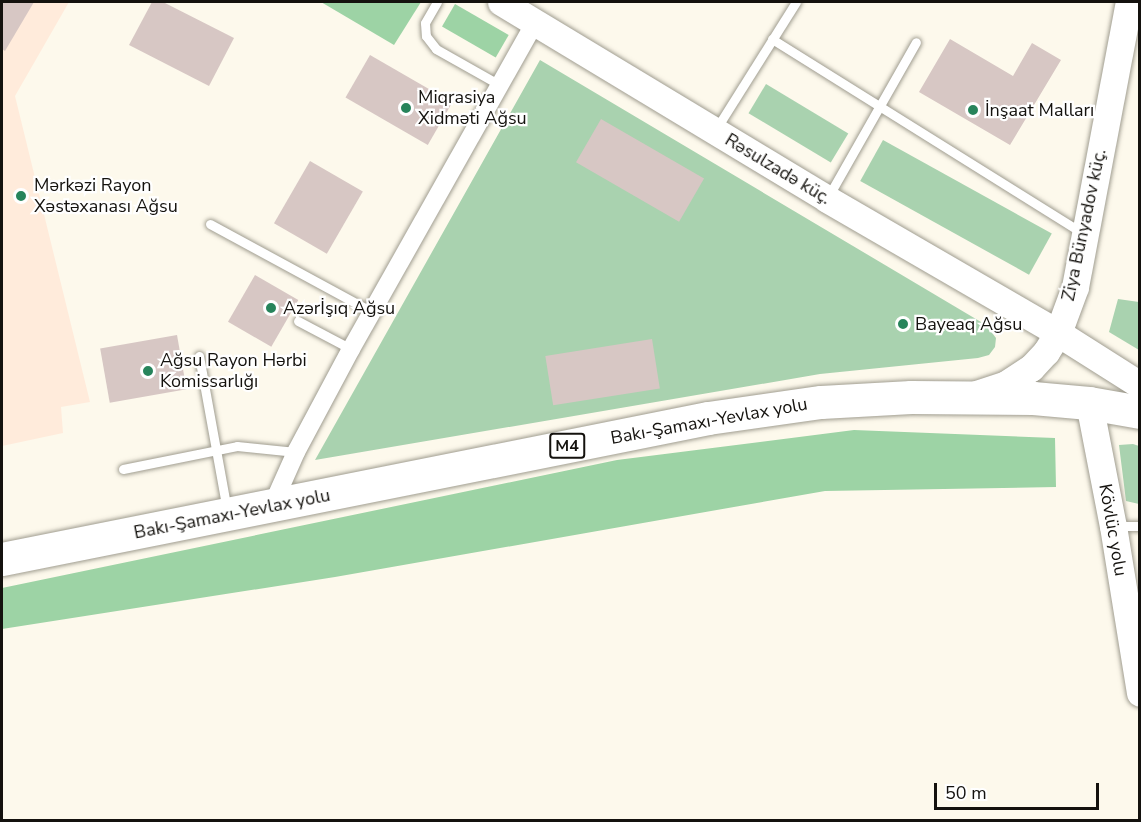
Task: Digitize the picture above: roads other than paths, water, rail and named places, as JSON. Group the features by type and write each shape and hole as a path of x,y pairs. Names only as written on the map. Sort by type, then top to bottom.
{"highway":[{"name":"Bakı-Şamaxı-Yevlax yolu","path":"2,559 708,418 821,402 965,397 1089,403 1140,412"}],"street":[{"name":"Rəsulzadə küç.","path":"501,2 827,199 1058,333 1140,385"},
{"name":"Ziya Bünyadov küç.","path":"965,397 1006,384 1031,369 1046,352 1058,333 1075,287 1129,2"},
{"path":"272,506 296,452 351,349 535,23"},
{"name":"Kövlüc yolu","path":"1089,403 1113,526 1140,693"}],"lane":[{"path":"437,2 425,24 426,36 436,49 500,85"},
{"path":"715,131 796,2"},
{"path":"772,39 1085,235"},
{"path":"827,199 916,42"},
{"path":"210,224 372,312"},
{"path":"298,321 351,349"},
{"path":"199,356 214,450 228,515"},
{"path":"123,469 214,450 261,447 296,452"},
{"path":"1113,526 1140,526"}],"place":[{"name":"Miqrasiya Xidməti Ağsu","path":"406,108"},
{"name":"İnşaat Malları","path":"973,110"},
{"name":"Mərkəzi Rayon Xəstəxanası Ağsu","path":"21,196"},
{"name":"Azərİşıq Ağsu","path":"271,308"},
{"name":"Bayeaq Ağsu","path":"903,324"},
{"name":"Ağsu Rayon Hərbi Komissarlığı","path":"148,371"}]}
